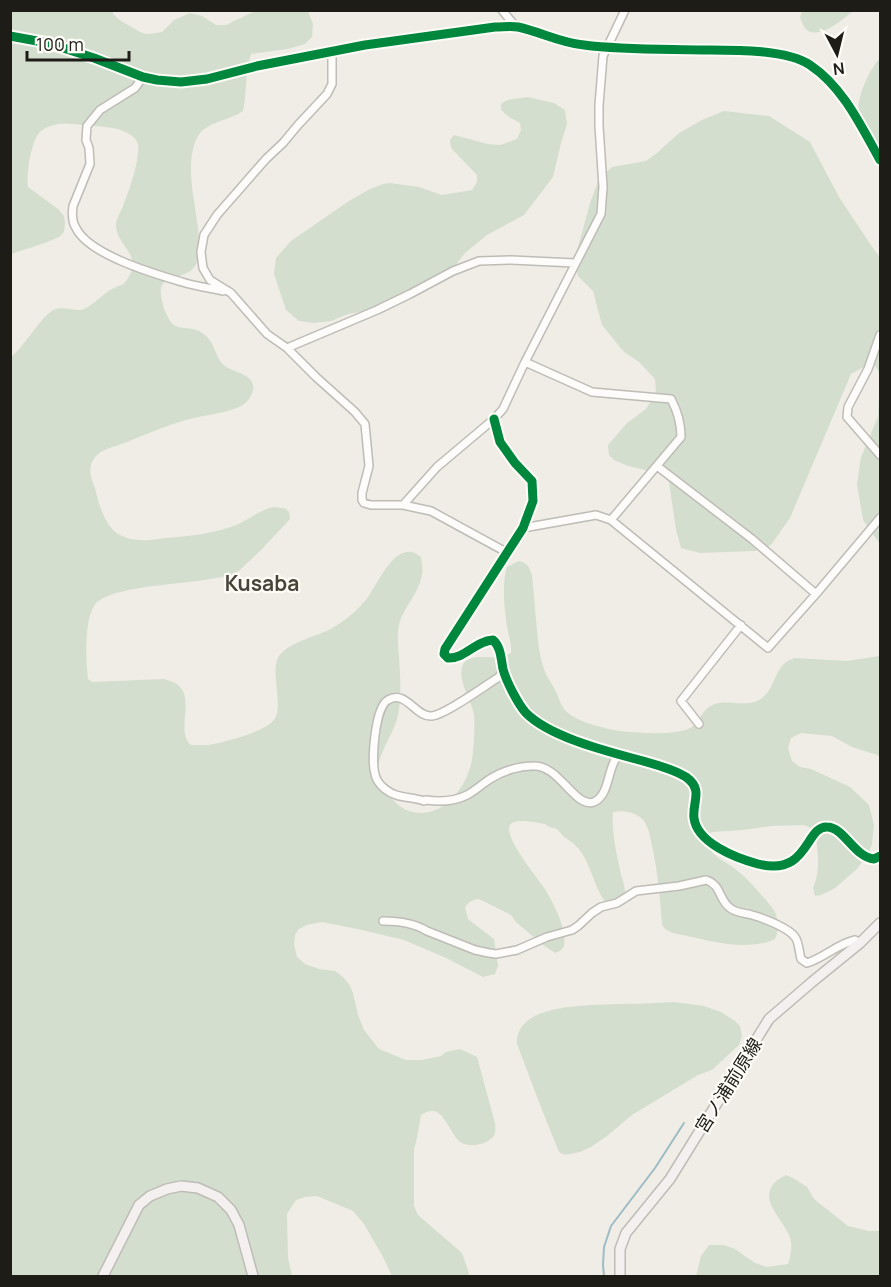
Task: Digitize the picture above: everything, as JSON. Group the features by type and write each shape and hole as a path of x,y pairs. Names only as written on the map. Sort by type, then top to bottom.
{"street":[{"path":"502,10 516,27"},
{"path":"403,505 437,466 503,409 601,214 603,187 599,105 603,56 625,10"},
{"path":"10,36 48,43 143,77 170,82 207,79 256,66 332,51 472,30 516,27 562,42 585,45 766,53 789,57 808,64 826,78 845,100 880,160"},
{"path":"332,51 332,84 327,94 217,215 204,235 201,252 203,268 210,280 231,293 267,334 286,348 365,424 369,466 362,494 363,500 371,505 403,505 431,511 508,553"},
{"path":"143,77 135,88 100,110 87,126 86,140 90,164 73,206 75,227 90,243 112,257 171,279 231,293"},
{"path":"286,348 377,310 453,271 472,264 490,260 575,263"},
{"path":"880,335 871,362 846,413 880,455"},
{"path":"525,362 592,392 671,399 678,411 681,437 611,520"},
{"path":"494,419 500,442 532,481 533,501 523,528 449,642 444,654 448,658 459,657 485,640 493,640 498,644 503,670 523,709 536,721 582,743 675,771 689,780 696,790 697,797 694,820 701,835 717,847 745,859 765,865 775,865 790,862 802,853 813,835 824,826 838,831 860,854 874,859 880,856"},
{"path":"657,466 752,539 816,594"},
{"path":"523,528 596,515 611,520 768,648 880,518"},
{"path":"699,724 681,701 741,626"},
{"path":"503,670 499,677 453,706 432,716 422,714 399,698 390,698 385,702 378,720 373,751 374,771 379,784 391,793 405,798 424,801 447,800 467,795 488,780 510,770 535,765 547,768 576,796 590,803 602,795 614,760 619,754"},
{"path":"383,921 419,927 475,950 496,954 518,951 547,937 572,930 601,907 618,903 636,891 706,880 715,884 727,906 757,916 789,931 796,938 801,960 807,963 845,942 855,940 860,944"},
{"name":"宮ノ浦前原線","path":"620,1276 620,1249 626,1233 670,1179 769,1019 860,944 880,923"},
{"path":"103,1276 139,1205 150,1196 181,1186 198,1188 218,1197 231,1210 239,1225 253,1276"}],"green space":[{"path":"802,10 853,11 831,27 812,32 806,29 800,18"},
{"path":"11,11 112,11 121,21 142,33 149,34 162,32 174,20 190,13 202,16 216,25 226,25 255,11 308,11 313,24 312,37 305,44 288,49 251,54 243,111 205,128 197,138 191,165 191,180 199,254 191,270 165,282 162,287 162,302 170,321 176,326 199,331 205,335 225,366 251,380 253,390 251,396 244,404 233,409 179,422 107,449 98,454 90,468 99,505 106,521 113,530 130,539 150,540 210,533 236,525 273,507 286,509 290,519 257,554 235,573 202,580 137,588 103,598 94,606 87,632 88,679 92,682 162,679 175,683 182,690 185,698 184,729 191,745 209,745 253,733 268,725 276,716 278,700 276,665 282,653 294,644 339,624 365,601 395,558 403,553 412,552 421,557 422,575 418,588 399,624 399,708 395,725 381,755 378,775 381,784 397,804 409,811 422,813 433,811 444,805 461,787 467,776 473,752 474,720 473,710 462,679 462,667 468,659 503,657 511,653 504,580 507,567 519,561 528,566 532,575 541,657 545,672 562,706 577,719 605,728 643,733 682,731 692,727 709,707 715,704 750,703 762,698 771,688 783,665 795,658 847,661 880,656 880,756 852,747 832,736 801,733 791,738 788,748 792,761 800,767 811,769 850,787 869,805 874,825 872,844 857,869 835,888 815,896 813,888 818,867 818,853 815,832 809,827 804,825 772,826 712,832 705,837 711,851 743,876 773,909 778,922 775,939 751,945 724,944 673,933 665,929 662,925 657,875 648,829 640,817 621,811 613,812 613,819 616,851 625,892 625,899 621,906 608,905 603,899 581,852 558,830 545,824 526,821 516,821 510,825 509,831 516,848 545,889 559,917 563,930 564,947 558,952 555,953 543,945 511,915 479,899 471,901 465,907 468,919 494,939 498,966 495,974 483,977 404,940 362,930 322,922 307,925 299,929 295,935 294,944 297,957 305,964 335,971 349,984 364,1030 379,1049 406,1060 422,1060 460,1049 477,1057 495,1123 493,1137 481,1144 462,1143 440,1115 429,1111 421,1115 414,1149 414,1206 418,1215 462,1253 469,1276 392,1276 364,1224 353,1211 317,1196 296,1200 287,1214 288,1258 292,1276 11,1276 10,358 53,310 59,308 84,309 126,281 133,264 117,231 116,223 136,167 138,144 134,137 117,129 58,124 41,131 34,141 30,157 28,187 64,216 64,232 59,237 45,243 11,254"},
{"path":"880,58 880,160 861,121 858,109 864,86"},
{"path":"528,97 554,103 565,110 567,124 553,177 524,215 487,235 465,253 454,267 404,300 377,309 348,314 331,321 314,323 299,321 286,310 274,274 276,258 291,241 349,201 383,184 419,187 442,195 472,190 477,182 477,175 451,148 450,140 454,135 500,145 517,139 521,130 520,123 501,110 501,104 507,100"},
{"path":"724,111 769,116 810,142 839,197 880,257 880,374 873,362 851,374 790,518 771,545 755,551 700,553 681,548 669,482 663,474 628,466 614,460 609,455 608,445 627,423 646,409 656,393 655,379 639,362 623,351 602,325 593,291 578,276 574,262 599,179 612,167 646,161 679,133"},
{"path":"880,374 880,544 863,520 857,484 861,457 878,417"},
{"path":"674,1002 704,1006 721,1012 735,1021 740,1026 742,1036 739,1045 712,1070 698,1075 632,1115 591,1147 565,1155 559,1152 517,1044 519,1031 528,1021 555,1009 587,1005"},
{"path":"786,1175 807,1187 814,1199 848,1226 880,1231 880,1276 696,1276 701,1256 709,1245 724,1245 735,1249 755,1263 767,1267 788,1264 791,1249 790,1238 769,1197 774,1183"}],"waterway":[{"path":"604,1276 604,1247 611,1226 655,1168 684,1123"}],"cycle path":[{"path":"10,36 48,43 143,77 181,82 207,79 257,66 365,45 495,27 518,27 567,42 599,47 773,53 800,60 822,74 842,96 880,160"},
{"path":"494,419 500,442 532,481 533,501 523,528 445,649 444,654 448,658 454,658 481,643 493,640 499,650 509,686 526,713 537,722 565,737 665,768 686,777 695,787 694,818 702,835 719,848 739,858 758,864 775,866 787,864 796,858 814,834 827,827 839,832 867,857 874,859 880,856"}],"district":[{"name":"Kusaba","path":"262,583"}]}
